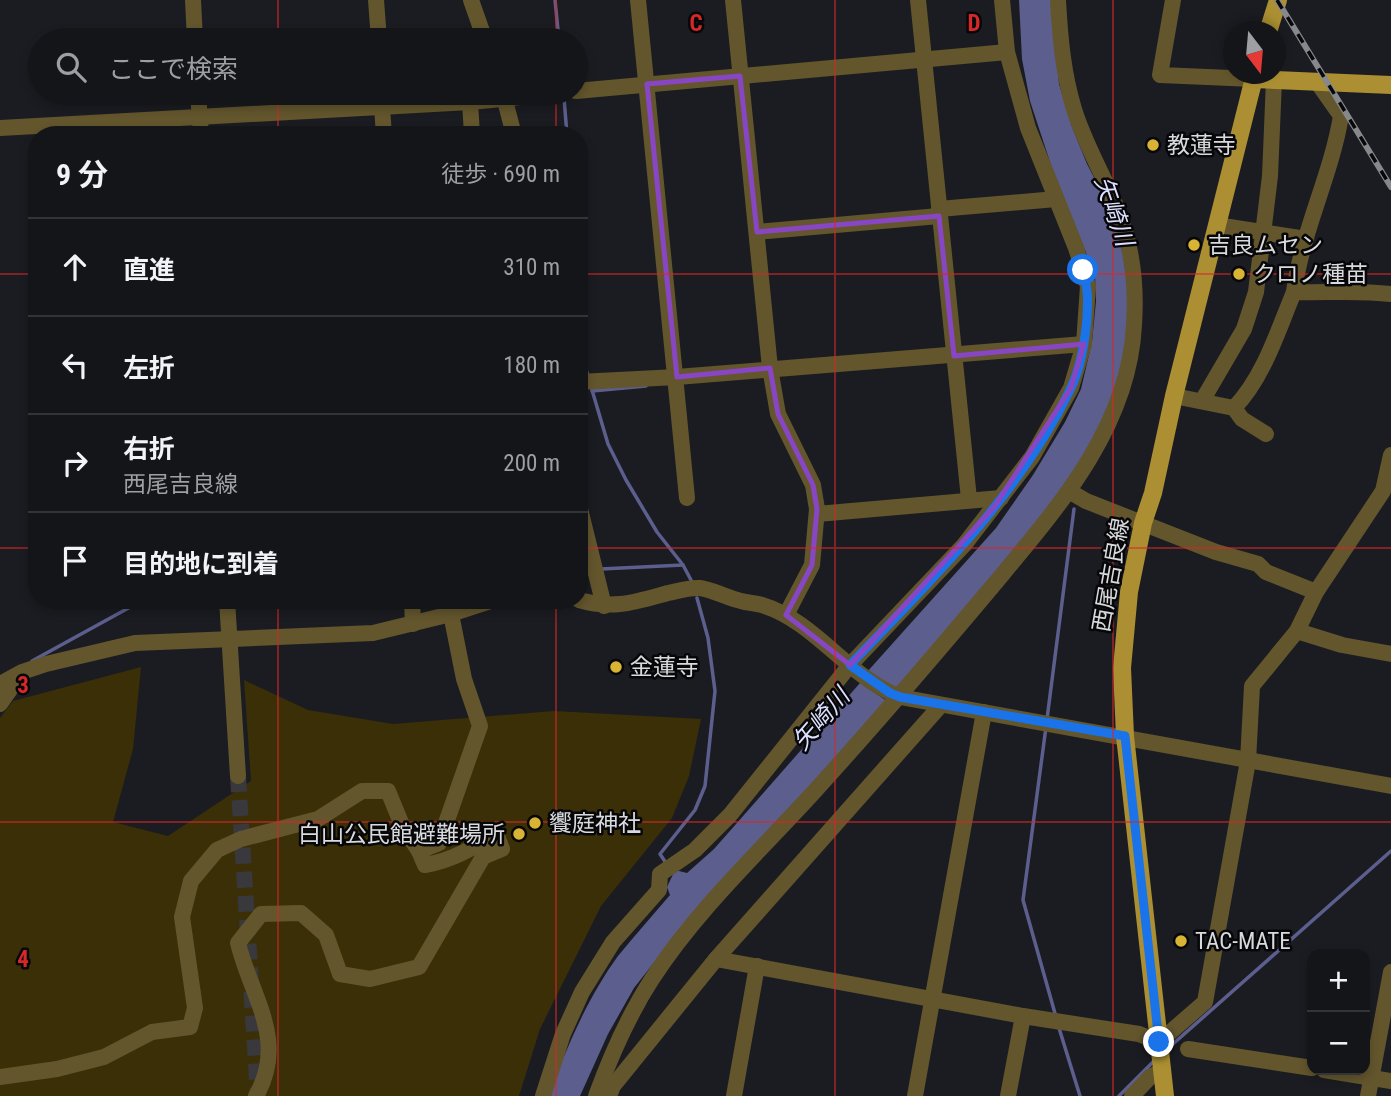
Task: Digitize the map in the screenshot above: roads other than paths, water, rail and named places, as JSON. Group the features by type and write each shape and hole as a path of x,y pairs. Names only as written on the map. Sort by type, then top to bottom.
{"main road":[{"path":"1271,21 1275,2"},
{"path":"1286,81 1391,85"},
{"name":"西尾吉良線","path":"1166,1096 1125,736 1122,668 1129,592 1143,523 1153,493 1174,396 1253,84"}],"street":[{"path":"193,0 194,28"},
{"path":"376,0 378,28"},
{"path":"471,0 481,28"},
{"path":"638,0 687,498"},
{"path":"733,0 770,368 778,414 813,485 817,514 812,565 786,615"},
{"path":"918,0 969,499"},
{"path":"543,1096 563,1034 582,992 613,942 659,890 660,874 695,850 730,815 850,665 964,545 1032,457 1071,388 1084,344 1088,286 1076,248 1028,128 1007,52 1002,0"},
{"path":"596,1096 622,1031 652,979 693,924 895,695 1069,491 1102,439 1122,389 1130,359 1135,297 1126,233 1074,108 1065,69 1058,0"},
{"path":"1173,0 1160,75 1223,76"},
{"path":"588,90 1007,52"},
{"path":"1234,408 1242,400 1268,354 1294,292 1306,239 1335,151 1341,117 1317,82"},
{"path":"1202,401 1244,329 1256,292 1270,176 1274,84"},
{"path":"199,105 201,126"},
{"path":"33,126 200,116 318,105"},
{"path":"382,105 384,126"},
{"path":"470,105 471,126"},
{"path":"506,105 512,126"},
{"path":"0,128 28,126"},
{"path":"757,232 1055,199"},
{"path":"1217,225 1306,239"},
{"path":"1294,292 1365,291 1391,294"},
{"path":"588,377 677,377 1084,344"},
{"path":"1174,396 1234,408 1242,419 1266,434"},
{"path":"716,959 1023,1016 1139,1034 1159,1042 1205,1002 1248,761 1252,686 1297,631 1317,592 1383,491 1391,455"},
{"path":"1069,491 1086,501 1216,552 1258,564 1266,572 1317,592"},
{"path":"817,514 1001,498"},
{"path":"588,541 604,606"},
{"path":"588,602 619,606 679,590 700,588 739,601 761,604 786,615 850,665 895,695 1391,786"},
{"path":"227,609 238,776"},
{"path":"412,609 413,624"},
{"path":"0,684 22,672 46,664 135,643 373,633 466,609"},
{"path":"419,851 439,843 480,726 464,679 451,614"},
{"path":"1297,631 1342,645 1391,654"},
{"path":"0,704 22,672"},
{"path":"609,1096 613,1086 716,959 941,705"},
{"path":"915,1096 984,712"},
{"path":"0,1077 57,1069 104,1057 152,1032 190,1027 195,1008 182,917 191,881 217,849 241,839 318,819 362,791 388,791 402,825 425,865 442,862 483,842 495,831 502,849 483,858 419,967 370,979 340,974 326,936 301,913 261,914 238,943 243,963 265,1015 270,1054 256,1096"},
{"path":"734,1096 757,966"},
{"path":"1368,1096 1391,972"},
{"path":"1008,1096 1023,1016"},
{"path":"1188,1049 1307,1067"},
{"path":"1132,1096 1162,1069"},
{"path":"1358,1075 1391,1080"}],"water":[{"path":"1019,0 1052,0 1059,84 1087,164 1115,218 1123,255 1131,311 1125,364 1110,414 1051,508 901,690 867,672 996,528 1033,475 1065,422 1081,389 1092,342 1096,301 1095,275 1051,165 1030,101 1022,59"},
{"path":"860,683 887,701 678,932 634,988 608,1034 580,1096 549,1096 570,1041 597,988 618,956 670,895 667,887 675,870 687,873 714,849"}],"waterway":[{"path":"555,0 558,28"},
{"path":"565,105 566,126"},
{"path":"592,391 646,386"},
{"path":"592,390 608,444 626,480 657,532 683,565 691,580"},
{"path":"1047,719 1074,509"},
{"path":"601,569 683,565"},
{"path":"666,863 660,854 695,810 705,786 715,691 708,638 697,598"},
{"path":"32,661 127,609"},
{"path":"1046,727 1023,900 1056,1017"},
{"path":"1165,1051 1391,851"},
{"path":"1059,1028 1080,1096"},
{"path":"1119,1096 1154,1061"}],"tunnel":[{"path":"238,776 258,1096"}],"railway":[{"path":"1277,0 1391,187"}],"place":[{"name":"教蓮寺","path":"1153,145"},
{"name":"吉良ムセン","path":"1194,245"},
{"name":"クロノ種苗","path":"1239,274"},
{"name":"金蓮寺","path":"616,667"},
{"name":"饗庭神社","path":"535,823"},
{"name":"白山公民館避難場所","path":"519,834"},
{"name":"TAC-MATE","path":"1181,941"}],"water label":[{"name":"矢崎川","path":"1114,211"},
{"name":"矢崎川","path":"821,719"}]}
